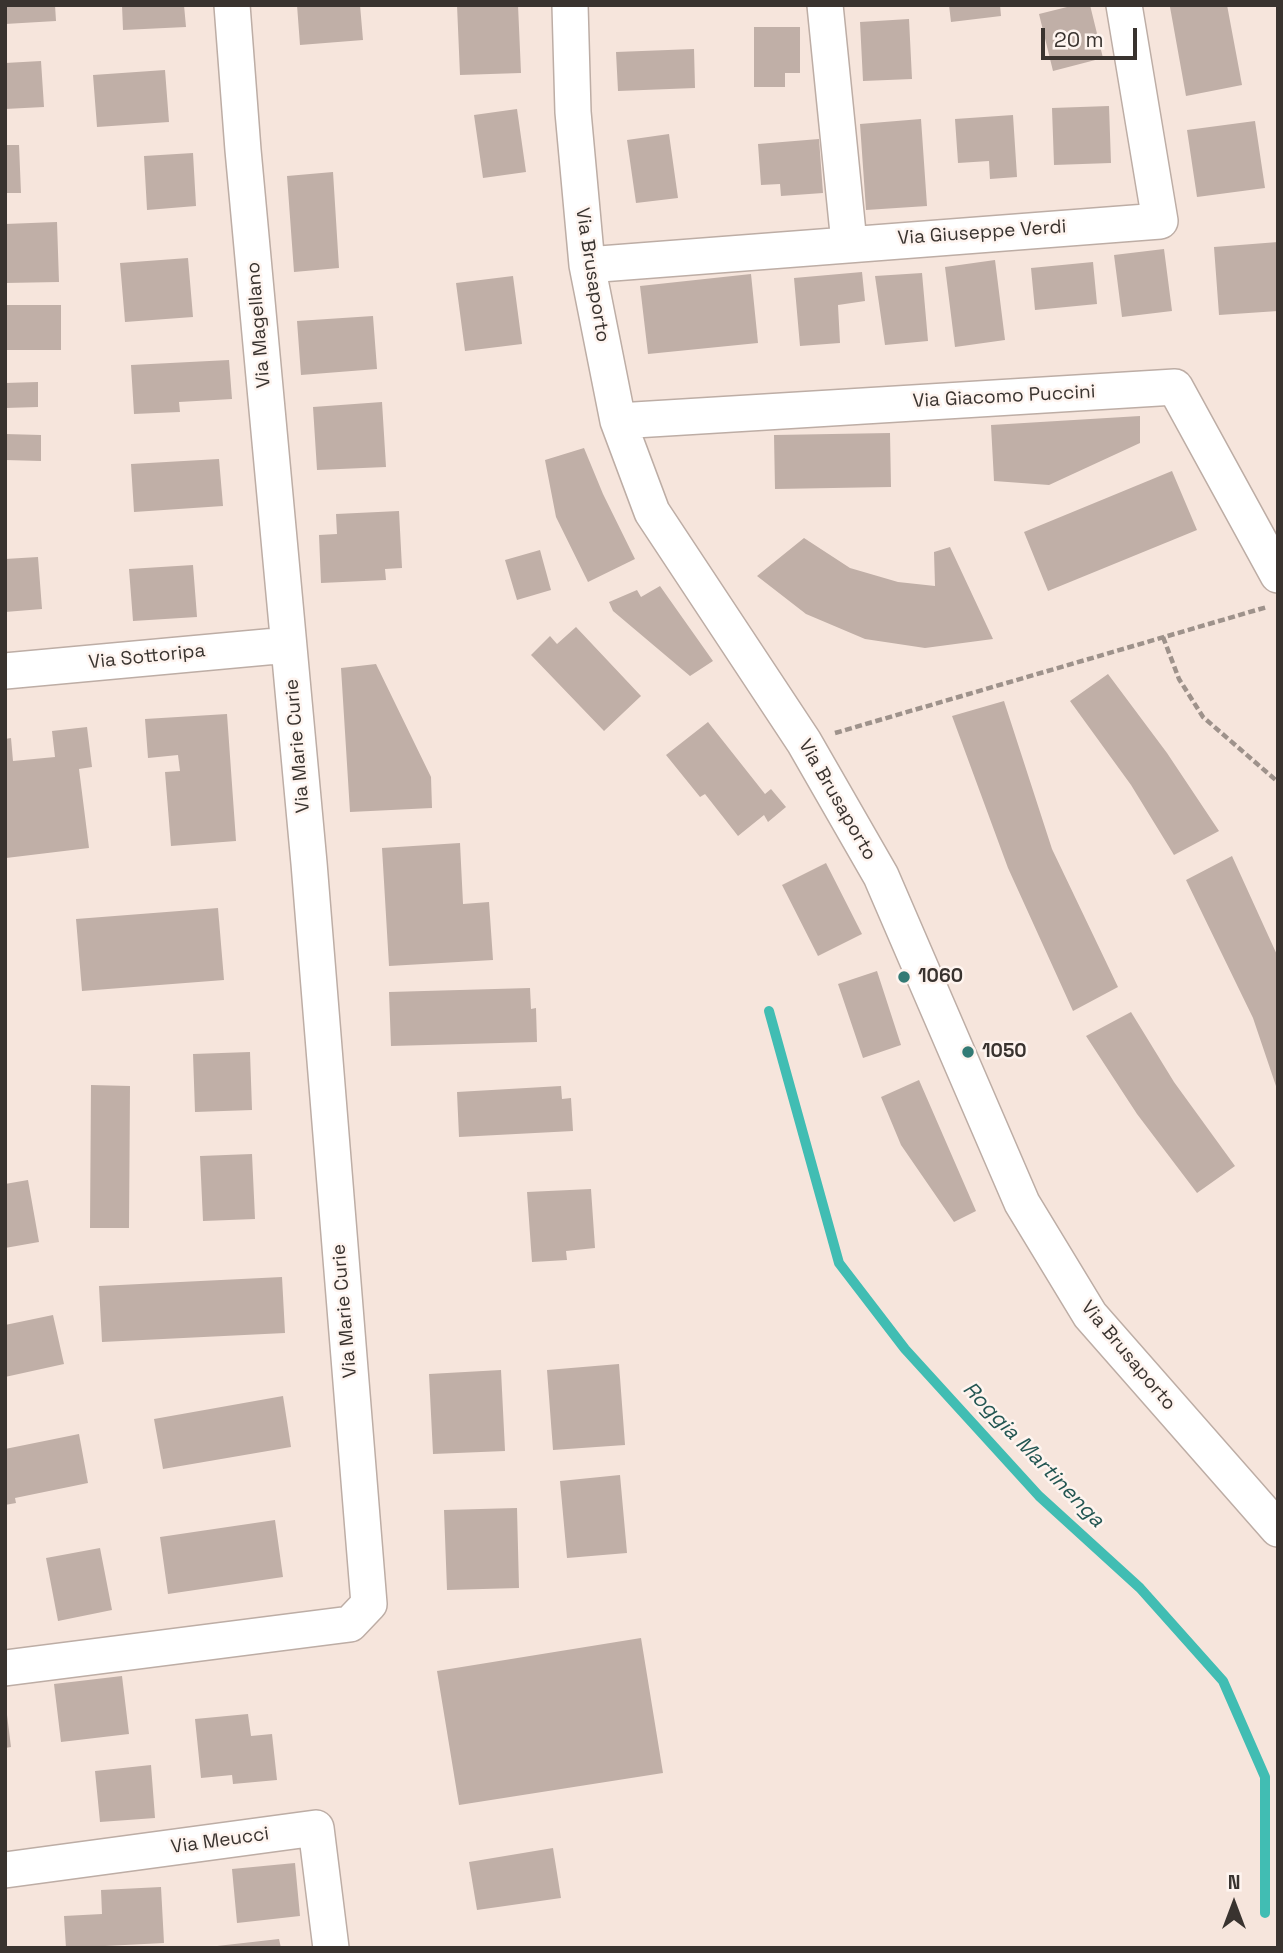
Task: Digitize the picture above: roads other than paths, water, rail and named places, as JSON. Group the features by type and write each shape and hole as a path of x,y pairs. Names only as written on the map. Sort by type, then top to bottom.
{"street":[{"name":"Via Magellano","path":"232,5 288,645"},
{"name":"Via Brusaporto","path":"570,5 573,112 587,265 618,421 652,512 804,742 881,876 1022,1203 1090,1315 1278,1529"},
{"path":"825,5 849,243"},
{"name":"Via Giuseppe Verdi","path":"587,265 1160,221 1124,5"},
{"name":"Via Giacomo Puccini","path":"618,421 1175,387 1278,575"},
{"name":"Via Sottoripa","path":"5,671 288,645"},
{"name":"Via Marie Curie","path":"5,1668 351,1624 369,1604 309,863 288,645"},
{"name":"Via Meucci","path":"5,1870 316,1828 331,1948"}],"waterway":[{"name":"Roggia Martinenga","path":"769,1011 839,1263 905,1349 1039,1496 1140,1588 1223,1681 1265,1777 1265,1913"}],"place":[{"name":"1060","path":"904,977"},
{"name":"1050","path":"968,1052"}]}
